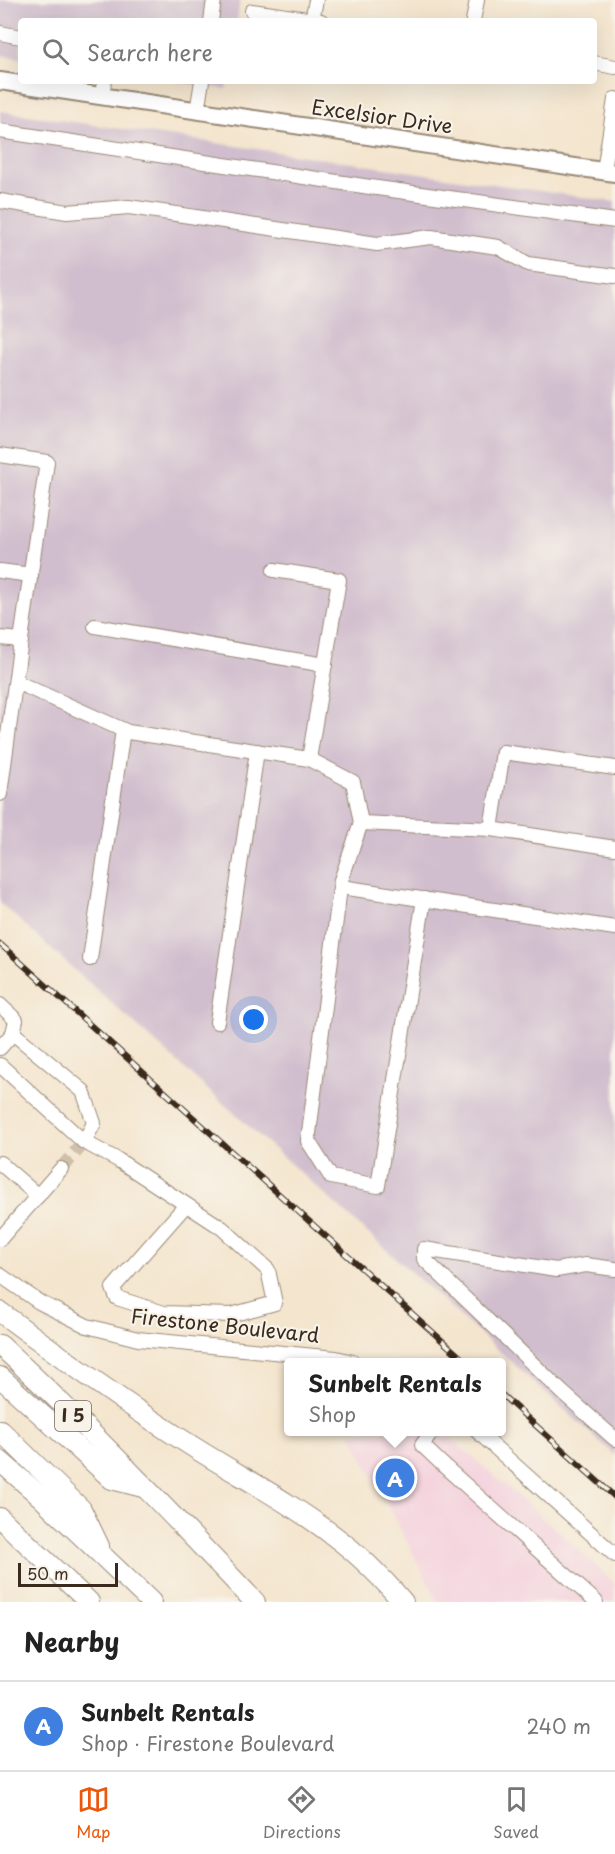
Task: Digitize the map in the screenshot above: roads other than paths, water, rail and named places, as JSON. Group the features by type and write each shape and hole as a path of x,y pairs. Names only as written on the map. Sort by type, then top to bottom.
{"highway":[{"path":"0,1312 101,1386 195,1449 295,1509 335,1536 403,1602"},
{"name":"I 5","path":"0,1346 146,1488 255,1602"},
{"path":"0,1377 112,1479 146,1488"},
{"path":"0,1430 81,1509 104,1557"},
{"path":"0,1461 151,1602"},
{"path":"0,1518 89,1602"}],"main road":[{"name":"Excelsior Drive","path":"0,81 18,82"},
{"name":"Excelsior Drive","path":"39,84 103,89 197,111 609,172"}],"street":[{"path":"211,18 214,0"},
{"path":"316,0 316,18"},
{"path":"474,18 477,0"},
{"path":"252,11 302,18"},
{"path":"0,33 18,36"},
{"path":"597,64 615,67"},
{"path":"197,111 202,84"},
{"path":"609,172 615,99"},
{"path":"0,131 370,187 615,221"},
{"path":"0,201 67,212 129,207 377,244 430,237 498,247 528,264 615,276"},
{"path":"0,455 47,462 0,795"},
{"path":"274,570 339,580 309,759"},
{"path":"0,571 31,575"},
{"path":"94,626 325,665"},
{"path":"0,638 21,640"},
{"path":"16,682 128,732 309,759 353,782 361,823 341,887 308,1141 331,1177 378,1185 424,899"},
{"path":"90,959 123,730"},
{"path":"216,1022 257,752"},
{"path":"491,829 503,752 615,768"},
{"path":"361,823 491,829 615,848"},
{"path":"341,887 615,928"},
{"path":"0,1005 16,1020 13,1033 0,1048"},
{"path":"13,1033 83,1091 94,1123 84,1142"},
{"path":"0,1065 84,1142 118,1160 222,1228 268,1270 275,1303 231,1315 164,1313 117,1298 114,1288 186,1205"},
{"path":"0,1163 38,1196"},
{"path":"0,1239 5,1223 38,1196 61,1168"},
{"path":"615,1269 586,1265 555,1270 424,1249 424,1259 562,1392 615,1439"},
{"name":"Firestone Boulevard","path":"0,1275 39,1302 87,1326 138,1339 336,1358"},
{"path":"428,1436 422,1445 429,1452 596,1602"},
{"path":"484,1436 615,1555"}],"tunnel":[{"path":"61,1169 84,1142"}],"railway":[{"path":"0,944 462,1358"},
{"path":"506,1399 615,1497"}],"place":[{"name":"Sunbelt Rentals","path":"395,1478"}]}
